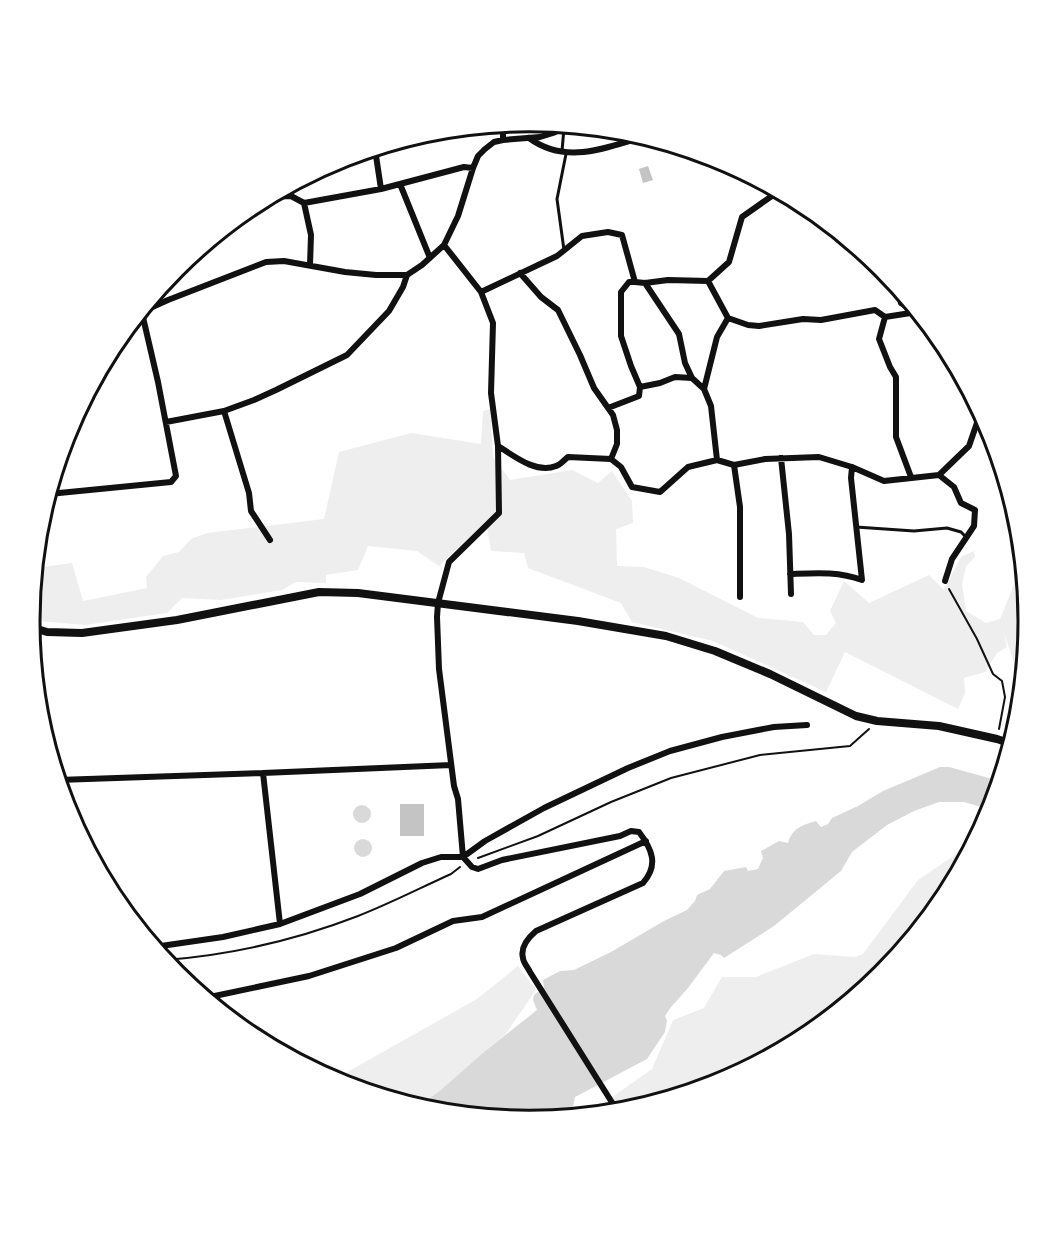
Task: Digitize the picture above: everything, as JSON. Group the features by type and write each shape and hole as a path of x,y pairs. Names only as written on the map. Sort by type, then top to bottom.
{"main road":[{"path":"41,630 47,632 82,633 177,620 319,592 358,593 578,621 666,636 724,654 856,716 877,722 939,726 1004,741"}],"street":[{"path":"503,134 503,140"},
{"path":"157,305 266,262 284,261 376,275 407,275 422,266 444,245 458,216 478,156 485,149 494,142 554,134"},
{"path":"529,138 538,145 564,152 593,152 624,142"},
{"path":"376,157 381,189"},
{"path":"289,196 304,203 381,189 464,167 473,168"},
{"path":"399,184 430,258"},
{"path":"608,408 639,396 640,387 621,336 621,292 629,282 708,281 729,262 742,217 771,196"},
{"path":"304,203 311,235 310,265"},
{"path":"481,292 556,256 582,236 608,232 622,236 635,282"},
{"path":"444,245 481,292 493,323 491,393 498,446 499,513 450,562 438,603 439,669 465,859 471,867 478,869 502,860 620,836 631,831 639,832 646,841 653,856 652,870 643,883 536,931 528,939 522,957 613,1103"},
{"path":"520,273 541,297 558,310 594,388 613,416 617,430 617,444 611,459"},
{"path":"166,422 224,411 276,390 347,355 389,311 407,275"},
{"path":"708,281 728,318 748,325 759,326 803,319 821,320 875,310 885,317 908,313"},
{"path":"645,283 679,334 685,363 692,378 704,389 711,406 717,460"},
{"path":"885,317 879,339 896,377 896,437 911,477"},
{"path":"704,389 717,337 728,318"},
{"path":"58,493 171,482 176,476 166,422 142,323"},
{"path":"640,387 675,377 692,378"},
{"path":"224,411 249,493 251,511 270,540"},
{"path":"498,446 527,463 542,467 557,466 568,457 611,459 621,467 632,487 660,492 688,467 717,460 734,465 765,459 819,457 852,467 884,481 939,475 969,446 977,425"},
{"path":"781,458 789,534 791,594"},
{"path":"734,465 740,507 740,597"},
{"path":"790,574 848,575 862,580 851,478 852,467"},
{"path":"939,475 954,487 961,503 975,510 974,526 952,559 945,581"},
{"path":"164,946 223,938 280,924 360,894 422,863 441,857 465,859 485,841 544,808 628,768 660,756 722,737 774,727 807,725"},
{"path":"66,780 452,765"},
{"path":"263,773 280,924"},
{"path":"215,996 309,976 396,948 453,921 482,917 646,841"}],"lane":[{"path":"564,134 564,152 557,200 564,250"},
{"path":"856,527 914,531 946,528 960,532 967,537"}],"path":[{"path":"168,293 168,300"},
{"path":"945,581 977,639 993,674 1002,681 1005,698 998,739"},
{"path":"176,959 228,952 281,941 358,916 451,874 465,859 538,836 611,802 671,778 760,755 850,746 877,722"}],"shaded area":[{"path":"490,409 493,457 510,480 572,470 598,483 612,471 632,501 633,523 616,529 617,566 644,567 679,578 758,618 803,622 814,635 826,635 836,623 830,611 844,581 869,603 929,575 944,590 961,557 974,551 975,557 966,566 962,584 966,611 986,623 1000,619 1016,579 1018,621 1016,668 1004,633 1007,647 997,653 985,672 964,678 965,693 958,709 845,652 826,692 713,641 632,622 621,603 528,568 524,553 491,551 486,521 439,566 417,551 368,546 358,570 326,575 326,583 296,582 282,590 221,600 182,598 167,613 85,625 40,621 44,567 72,563 83,601 147,588 146,577 163,556 179,552 191,539 207,533 324,519 339,452 411,433 481,444 483,411"},
{"path":"940,767 949,767 993,779 982,807 964,802 939,802 914,811 887,825 852,852 841,871 774,926 724,958 714,953 665,1016 667,1021 665,1032 647,1059 575,1097 571,1108 498,1109 428,1100 537,1010 533,1000 534,995 544,987 543,980 560,971 574,970 687,910 697,895 710,889 724,871 746,867 748,871 758,869 763,858 761,851 779,841 788,843 792,834 802,826 816,821 821,827 828,824 832,818 883,791"},
{"path":"362,805 368,808 371,814 368,820 362,823 356,820 353,814 356,808"},
{"path":"363,839 369,842 372,848 369,854 363,857 357,854 354,848 357,842"},
{"path":"967,839 936,893 897,944 852,989 801,1028 746,1060 687,1085 656,1094 602,1105 652,1069 673,1020 704,1008 722,977 756,977 814,954 855,957 863,954 918,880 955,855"},
{"path":"518,966 536,990 505,1035 428,1100 372,1085 344,1074 477,999"}],"building":[{"path":"648,166 653,180 643,183 639,169"},
{"path":"400,804 424,804 424,836 400,836"}]}
